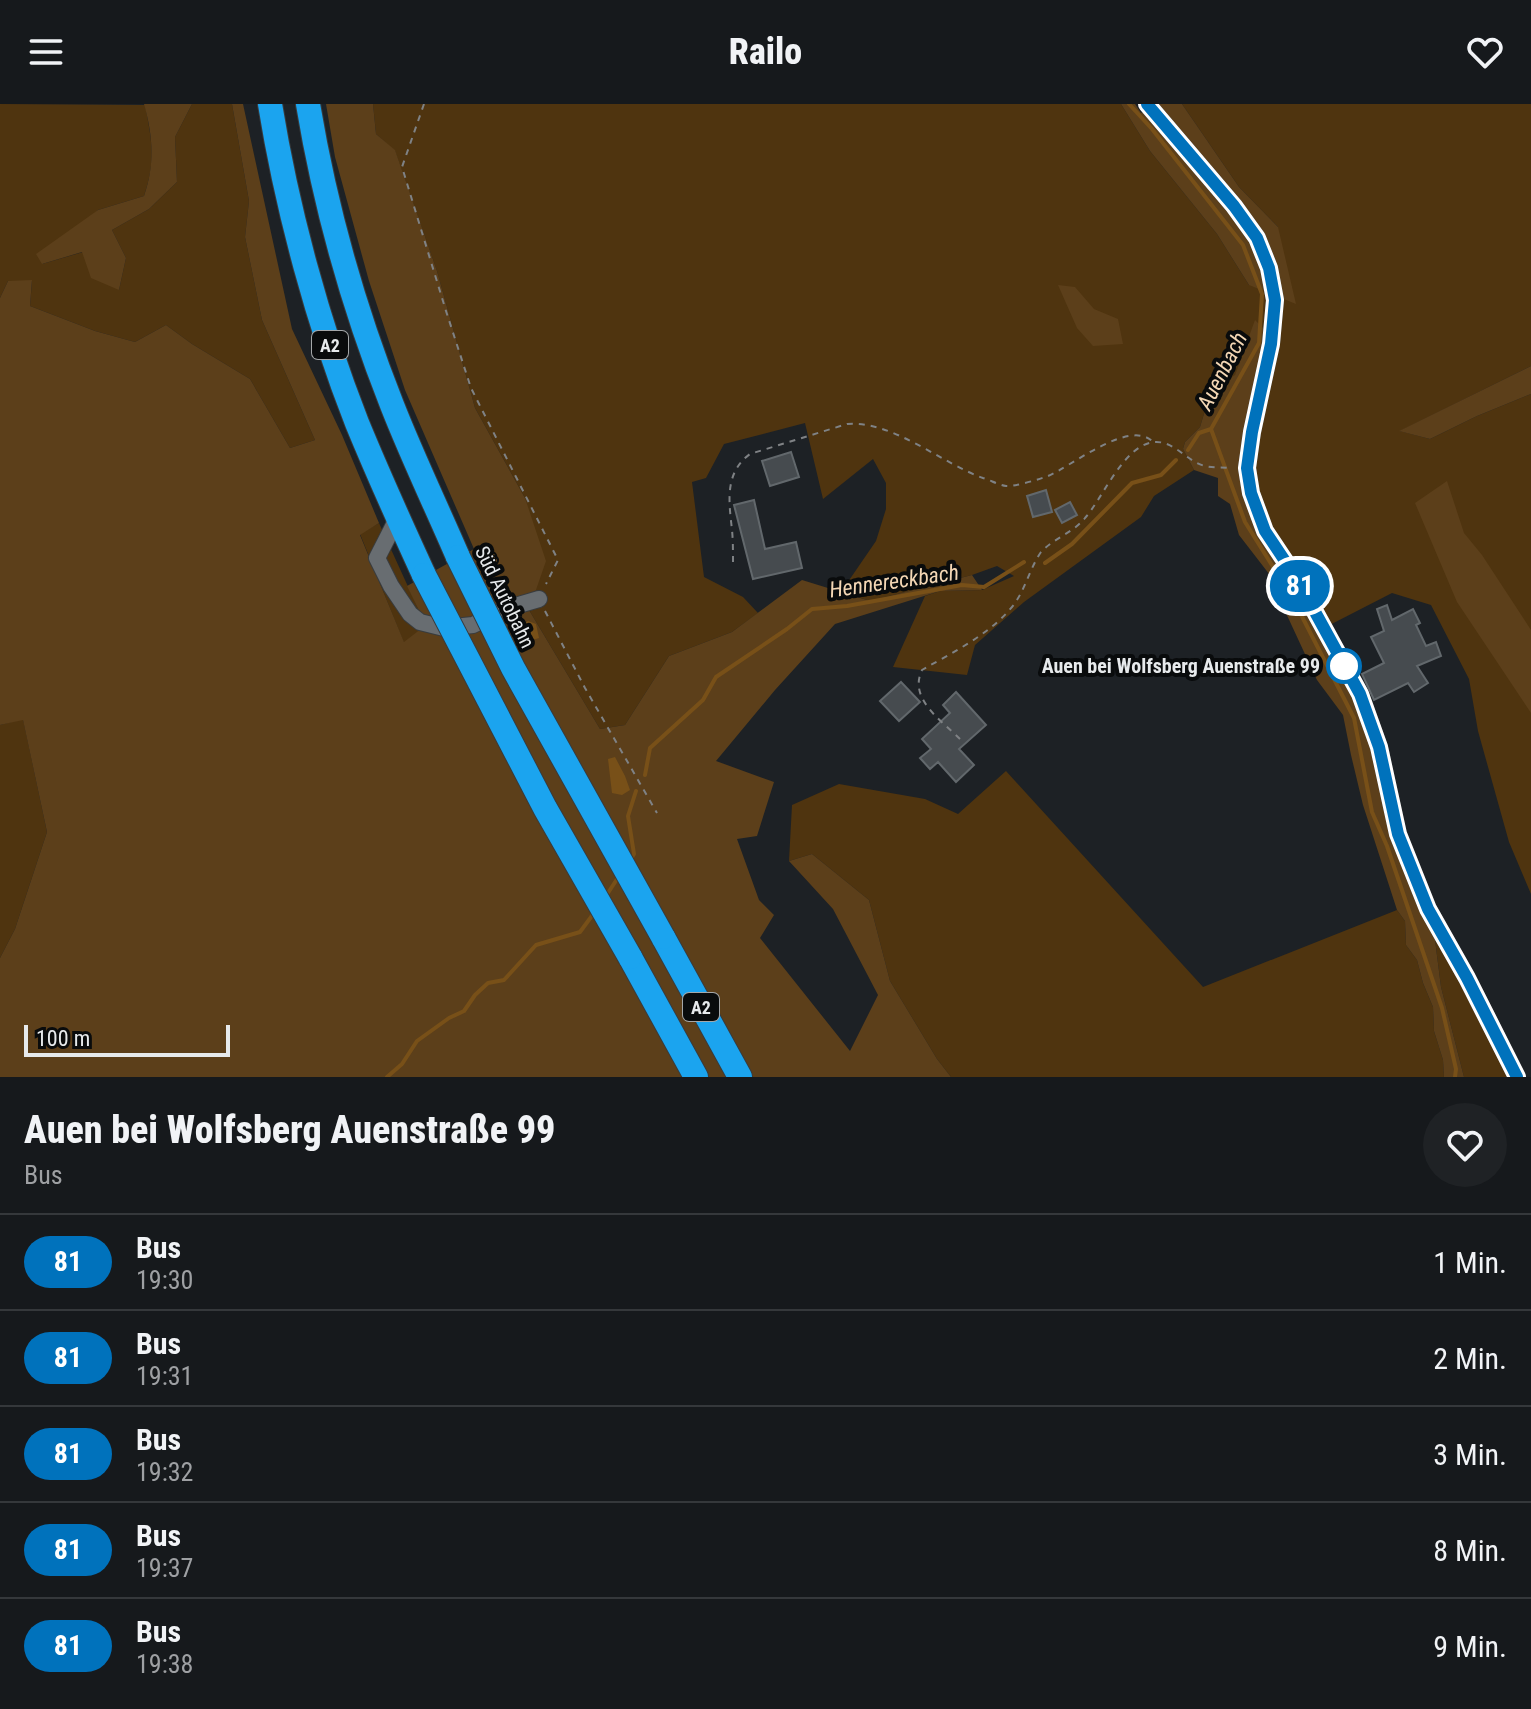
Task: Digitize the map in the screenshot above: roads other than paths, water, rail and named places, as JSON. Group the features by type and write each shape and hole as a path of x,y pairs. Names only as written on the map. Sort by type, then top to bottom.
{"highway":[{"name":"A2","path":"270,104 298,239 325,331 357,422 398,517 424,575 545,808 696,1077"},
{"name":"Süd Autobahn","path":"308,104 334,223 360,314 392,404 458,557 513,668 740,1077"}],"street":[{"path":"1147,104 1234,206 1257,238 1269,268 1275,300 1271,344 1247,468 1251,493 1265,531 1297,579 1360,694 1379,747 1398,834 1428,909 1517,1077"},
{"path":"398,517 377,558 391,586 410,614 420,622 444,628 473,625 508,608 539,599"}],"waterway":[{"name":"Auenbach","path":"1129,104 1243,245 1262,294 1259,343 1211,429 1245,522 1293,599 1354,718 1372,812 1387,846 1442,1008 1456,1069 1455,1077"},
{"name":"Hennereckbach","path":"1188,450 1199,433 1211,429"},
{"name":"Hennereckbach","path":"1045,563 1072,544 1132,483 1161,475 1176,460"},
{"name":"Hennereckbach","path":"645,775 650,748 703,700 716,677 812,609 847,606 962,585 984,587 1024,562"},
{"name":"Hennereckbach","path":"631,859 634,854 628,816 636,791"},
{"name":"Hennereckbach","path":"606,896 619,876"},
{"name":"Hennereckbach","path":"387,1077 402,1064 417,1041 464,1011 488,983 504,980 536,945 580,932 594,913"}],"place":[{"name":"Auen bei Wolfsberg Auenstraße 99","path":"1344,666"}]}
